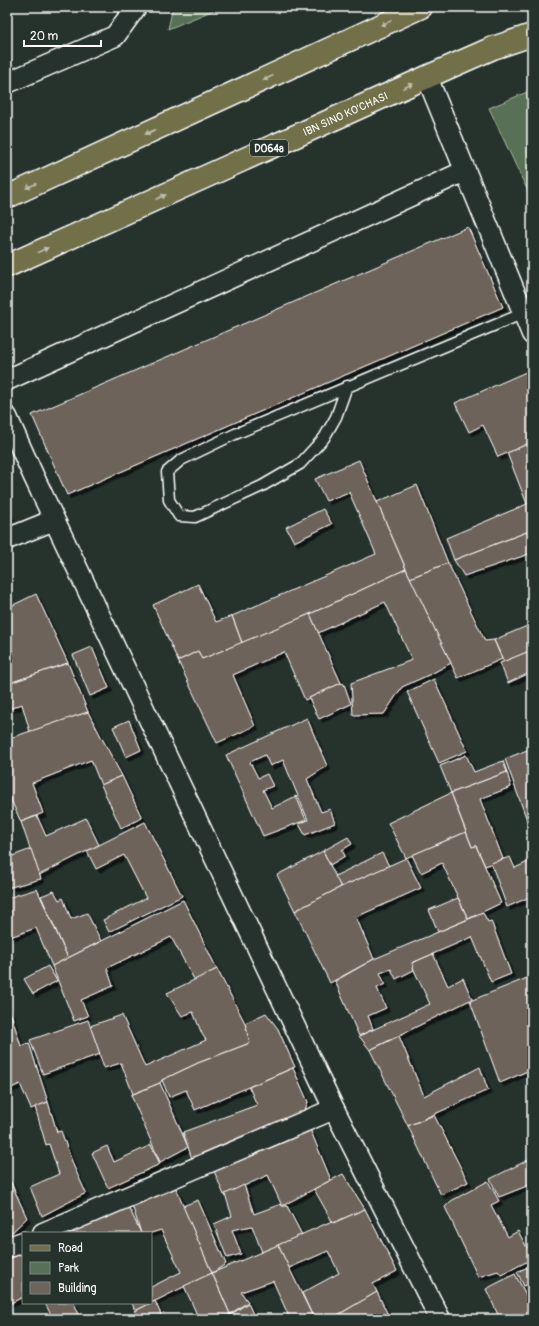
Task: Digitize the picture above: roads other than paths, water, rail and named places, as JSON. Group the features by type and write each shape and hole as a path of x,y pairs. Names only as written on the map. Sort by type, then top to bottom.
{"main road":[{"path":"7,197 421,7"},
{"name":"IBN SINO KO'CHASI","path":"7,266 493,48 530,37"}],"street":[{"path":"7,83 115,36 136,7"},
{"path":"427,77 532,334"},
{"path":"7,380 465,171"},
{"path":"7,418 334,1109 440,1319"},
{"path":"7,540 54,520"},
{"path":"46,1232 334,1109"}],"lane":[{"path":"347,386 336,417 324,438 300,464 262,486 195,517 179,516 169,500 167,472 181,460 236,434 347,386 524,313"}]}
